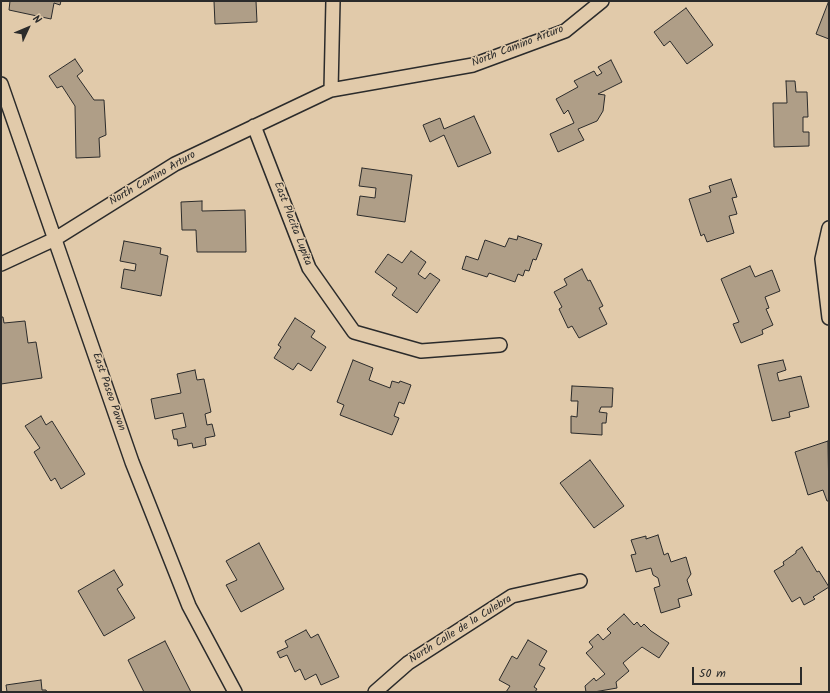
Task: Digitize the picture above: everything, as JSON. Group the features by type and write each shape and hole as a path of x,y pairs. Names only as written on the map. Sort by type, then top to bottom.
{"street":[{"path":"331,90 333,1"},
{"name":"North Camino Arturo","path":"1,264 55,239 175,164 331,90 473,65 566,31 602,1"},
{"name":"East Paseo Pavon","path":"1,84 132,462 189,606 235,692"},
{"name":"East Placita Lupita","path":"254,126 309,268 354,332 421,351 500,345"},
{"path":"829,228 822,259 829,318"},
{"name":"North Calle de la Culebra","path":"375,692 408,663 512,596 580,581"}],"building":[{"path":"10,1 61,1 60,5 54,3 51,19 9,10"},
{"path":"214,1 256,1 257,22 215,24"},
{"path":"828,3 829,4 829,39 816,34"},
{"path":"686,8 713,45 687,64 670,41 664,46 654,32"},
{"path":"75,59 83,71 77,76 94,100 104,100 106,135 99,138 100,157 76,158 75,106 62,86 57,88 49,76"},
{"path":"611,60 622,82 598,94 605,95 603,111 597,121 578,129 584,140 558,152 550,134 574,123 568,110 564,114 556,99 578,87 574,81 594,71 597,76 602,73 598,67"},
{"path":"786,81 795,81 796,92 807,92 808,117 803,117 803,132 809,132 809,146 774,147 773,103 787,103"},
{"path":"474,116 491,153 458,167 444,135 430,142 423,125 440,118 444,129"},
{"path":"362,168 412,175 405,222 357,215 360,196 375,198 376,188 359,186"},
{"path":"731,179 737,197 732,198 737,214 729,216 734,233 707,242 704,234 701,236 689,199 711,192 709,186"},
{"path":"202,201 202,211 245,210 246,252 197,252 196,230 182,230 181,202"},
{"path":"518,236 542,244 536,260 533,259 529,271 525,270 523,276 518,274 515,282 489,273 487,277 462,269 466,256 478,260 485,240 505,247 509,238 517,240"},
{"path":"124,241 161,248 160,254 168,256 161,296 121,288 124,269 135,271 136,264 120,261"},
{"path":"411,251 426,262 418,274 425,279 430,273 440,280 417,313 392,295 397,288 375,272 388,254 402,263"},
{"path":"750,266 755,277 772,270 780,291 765,297 769,308 766,309 773,325 762,330 763,334 741,343 733,324 739,322 721,279"},
{"path":"582,269 588,281 590,280 603,306 599,308 607,324 579,338 572,326 568,328 559,309 562,307 554,292 567,285 564,279"},
{"path":"1,317 3,317 4,323 25,321 28,343 36,342 42,378 1,384"},
{"path":"295,318 315,331 311,337 326,347 311,371 298,363 293,370 274,358 281,347 278,345"},
{"path":"353,360 373,368 369,380 390,388 392,381 399,383 400,381 411,385 404,404 399,402 394,416 399,418 392,435 340,415 344,405 337,402"},
{"path":"783,360 786,370 777,373 779,381 801,376 809,407 789,412 790,417 772,421 758,365"},
{"path":"195,370 197,380 204,379 211,412 205,414 207,425 212,424 215,436 205,438 206,445 193,448 192,443 178,446 177,439 174,439 172,430 186,427 183,413 155,419 151,399 181,393 177,374"},
{"path":"572,386 613,388 612,407 601,407 599,412 607,413 606,423 602,423 602,435 571,433 571,416 577,417 578,401 571,401"},
{"path":"41,416 46,425 52,421 85,474 61,489 55,478 51,481 34,452 40,448 25,426"},
{"path":"828,441 829,501 827,501 823,490 808,495 795,452"},
{"path":"590,460 624,506 594,528 560,483"},
{"path":"658,535 664,555 668,553 671,562 686,557 691,574 687,580 692,595 678,599 680,607 661,613 654,588 660,586 658,578 653,575 651,568 636,572 631,555 636,554 631,540 646,536 646,539"},
{"path":"259,543 284,589 241,612 226,585 237,580 226,561"},
{"path":"802,547 817,572 819,571 829,587 813,597 815,599 804,605 800,597 792,602 774,571 784,565 783,562"},
{"path":"114,570 123,585 117,589 135,618 104,636 78,591"},
{"path":"624,614 634,625 637,622 641,627 644,624 651,631 669,643 659,658 642,647 623,663 629,671 616,682 617,688 586,692 585,686 594,678 596,681 605,674 586,653 593,647 589,642 598,634 603,640 611,633 607,629"},
{"path":"306,630 311,638 318,634 339,677 321,685 316,674 305,680 300,669 295,672 287,655 280,658 277,652 288,647 285,641"},
{"path":"528,640 547,651 539,665 545,668 534,687 537,689 535,692 506,692 510,686 499,680 512,656 517,659"},
{"path":"165,641 191,692 144,692 128,660"},
{"path":"41,680 42,690 46,690 47,692 7,692 6,685"}]}
